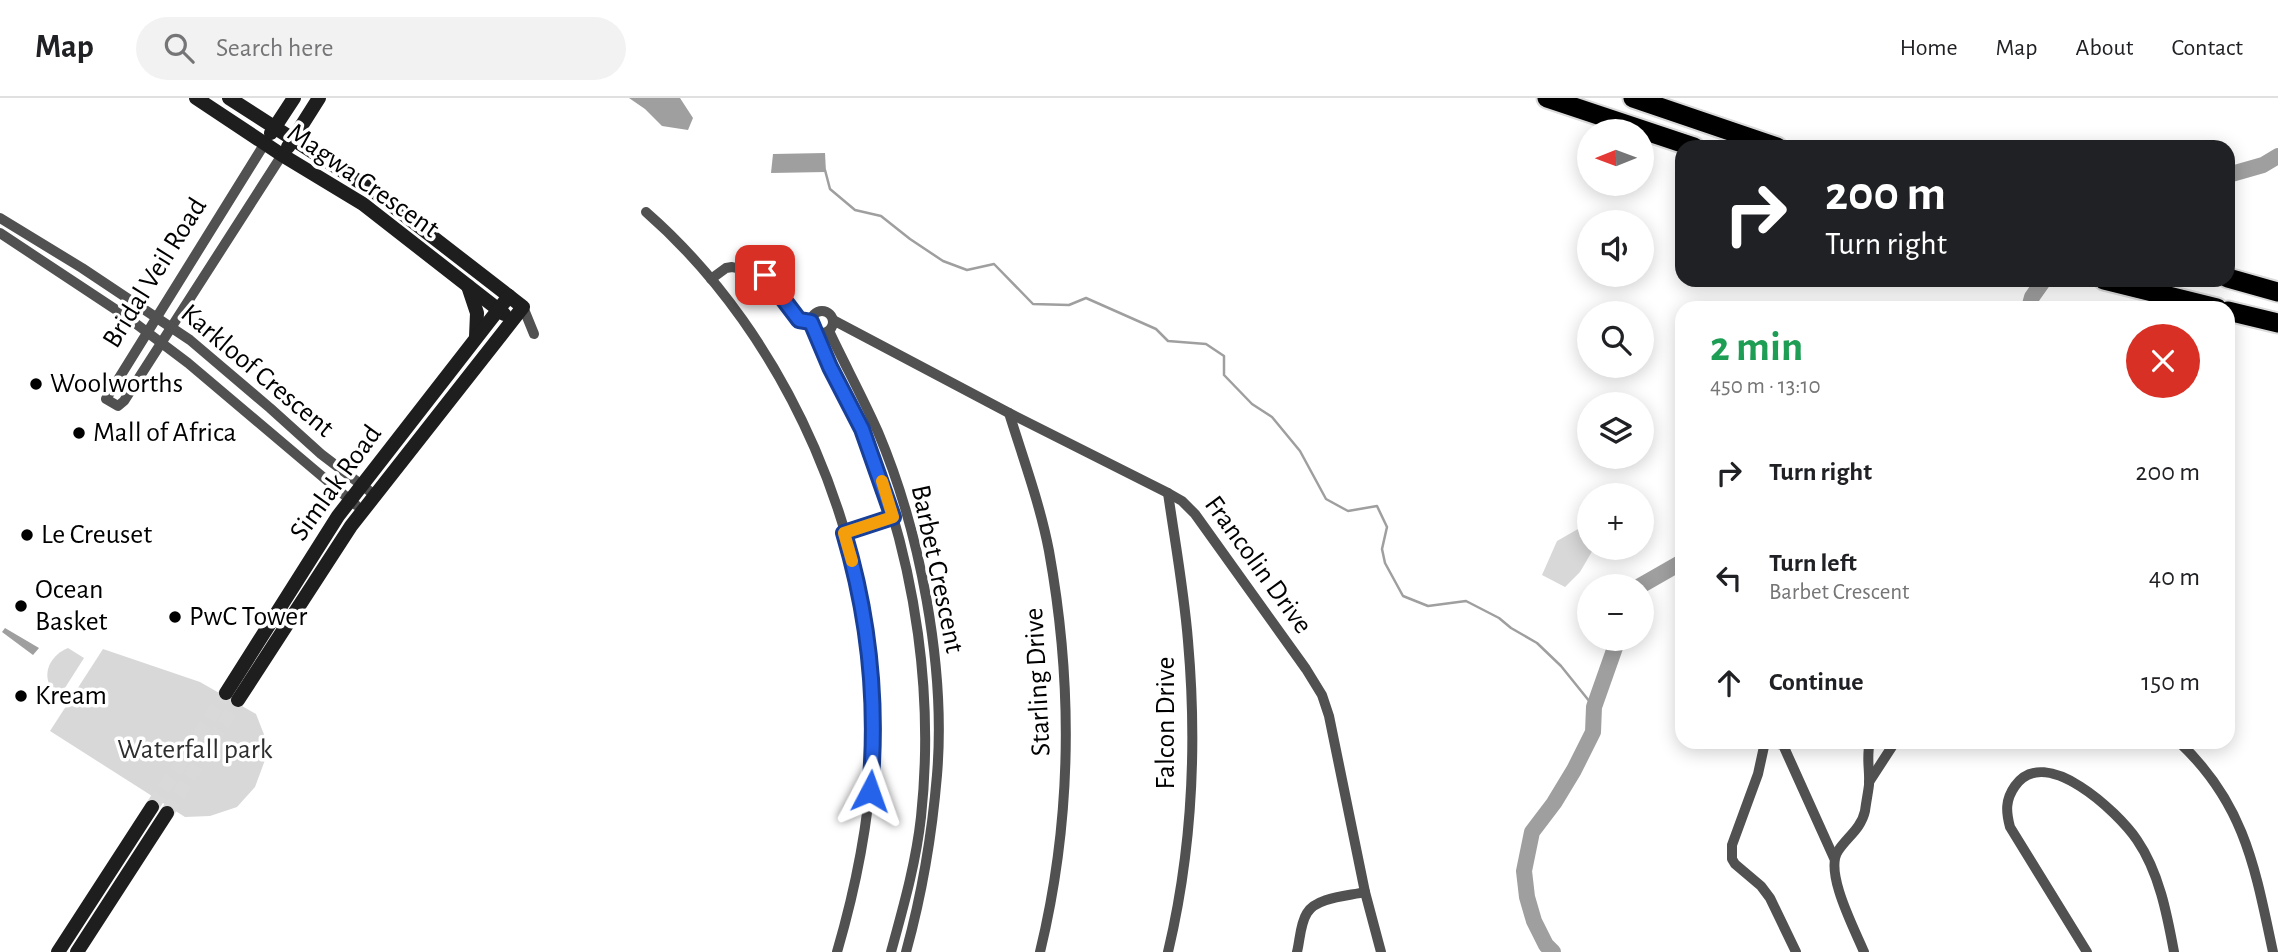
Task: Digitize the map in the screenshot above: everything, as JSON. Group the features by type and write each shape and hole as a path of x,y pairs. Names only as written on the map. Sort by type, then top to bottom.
{"highway":[{"path":"1547,98 1675,141"},
{"path":"1633,98 1756,140"},
{"path":"2235,280 2278,292"},
{"path":"2133,287 2189,301"},
{"path":"2235,313 2278,323"}],"street":[{"name":"Magwa Crescent","path":"196,98 363,204 513,321"},
{"name":"Magwa Crescent","path":"229,98 372,190 523,307"},
{"name":"Bridal Veil Road","path":"294,98 106,399 120,406 319,98"},
{"path":"646,212 711,279 757,341 787,390 831,492 844,533 863,614 873,699 873,732 869,802 862,855 837,952"},
{"name":"Karkloof Crescent","path":"0,218 82,268 190,340 321,454 376,496"},
{"name":"Karkloof Crescent","path":"0,233 148,333 363,511"},
{"path":"711,279 726,268 732,267 765,275 799,320 822,334 829,331 833,320 827,312 820,311 813,315 813,327"},
{"path":"468,286 477,313 476,339"},
{"name":"Simlak Road","path":"509,296 338,516 232,697 351,526 523,307"},
{"path":"513,321 534,334 523,307"},
{"name":"Francolin Drive","path":"833,320 1168,493 1182,501 1195,514 1322,695 1329,716 1365,892 1381,952"},
{"name":"Barbet Crescent","path":"813,327 862,429 893,517 915,605 924,705 921,817 908,890 891,952"},
{"name":"Barbet Crescent","path":"829,331 878,432 894,475 913,541 929,614 936,675 938,772 921,892 906,952"},
{"name":"Starling Drive","path":"1009,413 1048,549 1065,677 1067,737 1062,830 1040,952"},
{"name":"Falcon Drive","path":"1168,493 1188,636 1192,738 1185,859 1168,952"},
{"path":"844,533 893,517"},
{"path":"900,545 913,541"},
{"path":"922,675 936,675"},
{"path":"1764,749 1732,845 1732,859 1770,898 1796,952"},
{"path":"1787,749 1834,858 1837,886 1864,952"},
{"path":"1834,858 1862,822 1869,782 1869,749"},
{"path":"1869,782 1890,749"},
{"path":"2186,749 2224,795 2242,830 2260,888 2273,952"},
{"path":"923,769 938,772"},
{"path":"2087,952 2010,827 2006,814 2011,791 2019,780 2028,775 2047,772 2078,786 2110,808 2126,826 2142,848 2155,874 2174,952"},
{"path":"58,952 152,807"},
{"path":"77,952 167,813"},
{"path":"908,890 921,892"},
{"path":"1297,952 1304,919 1312,907 1365,892"}],"green space":[{"path":"1577,530 1577,560 1587,560 1580,572 1565,587 1542,575 1557,541"},
{"path":"68,648 84,658 63,691 50,686 47,674 54,658"},
{"name":"Waterfall park","path":"103,649 200,682 256,714 265,737 265,760 255,787 237,807 210,816 185,817 50,731"}],"shaded area":[{"path":"629,98 680,98 693,118 688,130 662,126"},
{"path":"825,153 826,172 771,173 773,154"},
{"path":"5,628 39,648 33,655 2,632"}],"waterway":[{"path":"2235,173 2263,165 2278,156"},
{"path":"825,170 830,189 855,210 881,216 943,261 967,270 994,264 1033,304 1069,305 1086,298 1156,329 1168,341 1206,344 1224,356 1224,375 1252,404 1272,417 1300,451 1326,499 1348,511 1377,506 1387,527 1382,549 1385,563 1403,596 1428,606 1466,601 1499,618 1537,643 1561,666 1594,707"},
{"path":"2031,301 2039,287"},
{"path":"1654,578 1675,566"},
{"path":"1553,952 1546,945 1534,921 1527,897 1524,871 1532,832 1554,803 1593,732 1594,707 1614,651"}],"tunnel":[{"path":"152,807 226,693"},
{"path":"167,813 238,700"}],"slow traffic":[{"path":"852,561 844,533 893,517 882,481"}],"place":[{"name":"Woolworths","path":"36,384"},
{"name":"Mall of Africa","path":"79,433"},
{"name":"Le Creuset","path":"27,535"},
{"name":"Ocean Basket","path":"21,606"},
{"name":"PwC Tower","path":"175,617"},
{"name":"Kream","path":"21,696"}],"route":[{"path":"765,275 799,320 811,322 830,367 862,429 893,517 844,533 861,601 869,655 873,699 870,791"}]}
